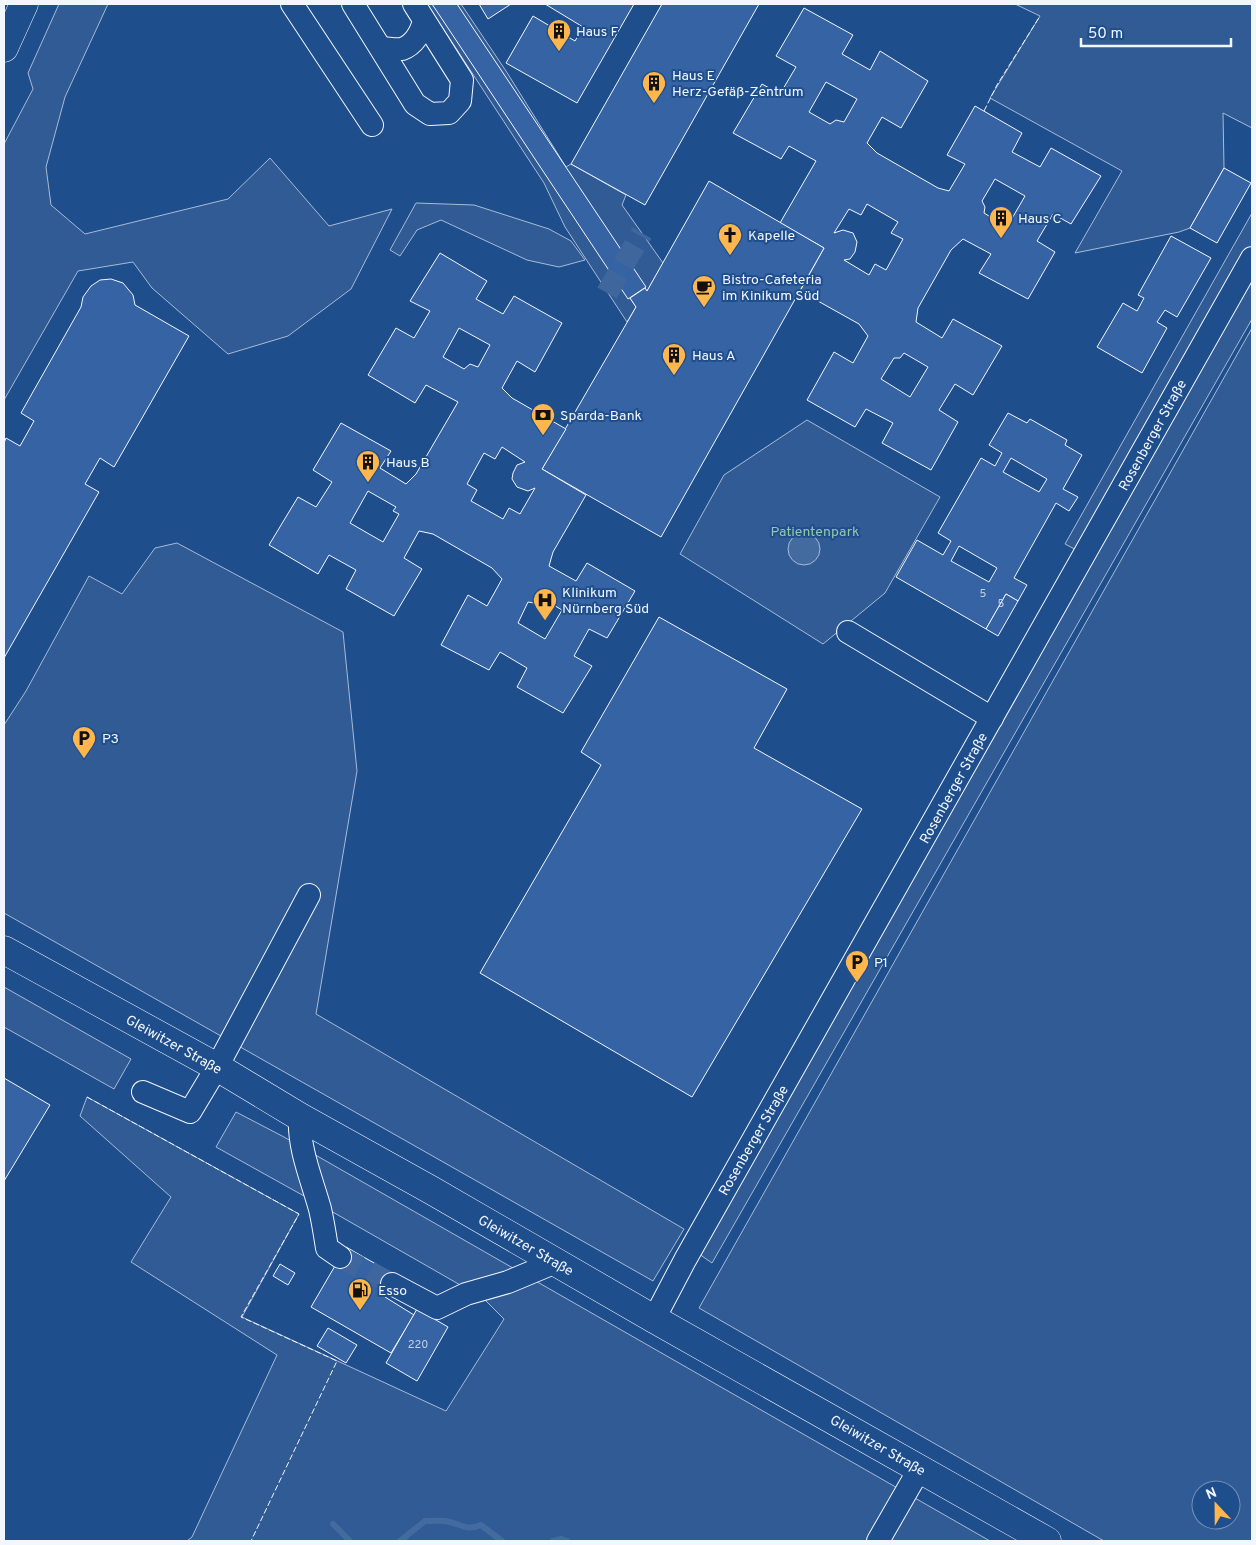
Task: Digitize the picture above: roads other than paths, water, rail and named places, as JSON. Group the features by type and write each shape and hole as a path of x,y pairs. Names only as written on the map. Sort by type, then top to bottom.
{"main road":[{"path":"4,48 24,4"},
{"name":"Gleiwitzer Straße","path":"4,950 216,1067 300,1118 1047,1541"}],"street":[{"path":"292,4 372,125"},
{"path":"353,4 415,104 430,114 449,113 460,101 462,80 419,12"},
{"path":"381,48 402,48 416,40 422,28 419,12"},
{"name":"Rosenberger Straße","path":"654,1319 685,1260 1252,258"},
{"path":"848,632 992,718"},
{"path":"143,1092 190,1112 309,895"},
{"path":"300,1118 299,1130 321,1212 327,1248 340,1256"},
{"path":"392,1284 436,1308 466,1294 508,1282 556,1262"},
{"path":"878,1541 920,1468"}],"waterway":[{"path":"400,1541 425,1521 444,1521 468,1527 481,1525 502,1541"},
{"path":"333,1524 350,1541"},
{"path":"553,1541 561,1539 567,1541"}],"tunnel":[{"path":"607,293 642,233"},
{"path":"340,1257 392,1284"}],"place":[{"name":"Haus F","path":"559,52"},
{"name":"Haus E Herz-Gefäß-Zentrum","path":"654,104"},
{"name":"Haus C","path":"1001,239"},
{"name":"Kapelle","path":"730,256"},
{"name":"Bistro-Cafeteria im Kinikum Süd","path":"704,308"},
{"name":"Haus A","path":"674,376"},
{"name":"Sparda-Bank","path":"543,436"},
{"name":"Haus B","path":"368,483"},
{"name":"Klinikum Nürnberg Süd","path":"545,621"},
{"name":"P3","path":"84,759"},
{"name":"P1","path":"857,983"},
{"name":"Esso","path":"360,1311"}],"park label":[{"name":"Patientenpark","path":"815,531"}]}
